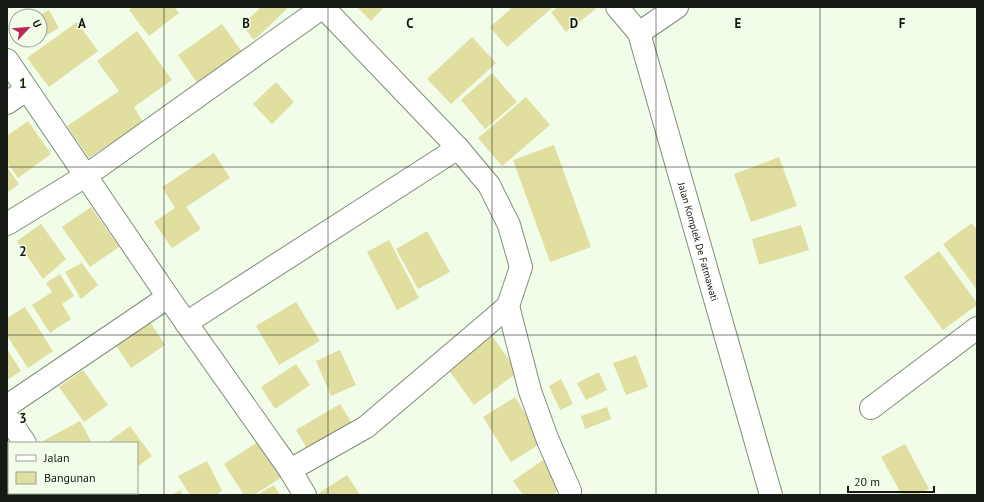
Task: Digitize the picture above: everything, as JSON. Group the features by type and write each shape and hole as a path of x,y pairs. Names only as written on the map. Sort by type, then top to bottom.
{"street":[{"path":"7,224 87,175 323,7 458,148 489,186 509,225 521,267 508,306 366,427 290,470"},
{"path":"617,7 639,33 677,7"},
{"name":"Jalan Komplek De Fatmawati","path":"639,33 772,495"},
{"path":"7,60 26,90 87,175 168,297 290,470 305,495"},
{"path":"7,103 26,90"},
{"path":"186,323 458,148"},
{"path":"7,406 168,297"},
{"path":"508,306 530,391 547,438 570,491"},
{"path":"871,408 977,328"},
{"path":"7,417 24,442"}],"building":[{"path":"133,7 174,7 179,13 149,36 129,10"},
{"path":"261,7 289,7 254,40 242,25"},
{"path":"357,7 384,7 371,21"},
{"path":"513,7 553,7 507,47 490,27"},
{"path":"558,7 595,7 596,9 566,32 551,12"},
{"path":"48,11 59,28 48,34"},
{"path":"77,22 98,51 49,87 27,58 41,48 48,48 48,43"},
{"path":"222,24 247,59 202,90 178,55"},
{"path":"137,31 172,80 134,107 143,122 89,158 67,126 119,91 97,61"},
{"path":"472,37 496,63 451,104 427,79"},
{"path":"492,73 517,102 485,129 461,100"},
{"path":"276,82 294,102 272,124 253,104"},
{"path":"526,97 550,125 502,166 478,138"},
{"path":"28,121 51,154 18,178 7,162 7,136"},
{"path":"554,145 591,247 550,262 513,160"},
{"path":"214,153 230,178 186,207 201,229 172,248 154,222 175,208 162,187"},
{"path":"779,157 797,206 751,222 734,174"},
{"path":"7,167 19,184 7,193"},
{"path":"91,207 119,247 90,267 62,227"},
{"path":"972,223 977,230 977,290 943,244"},
{"path":"41,224 66,259 43,279 17,241"},
{"path":"801,225 809,250 759,265 752,239"},
{"path":"427,231 450,272 418,289 396,249"},
{"path":"389,240 419,298 397,310 367,252"},
{"path":"939,251 977,303 977,305 943,330 904,277"},
{"path":"82,263 98,285 81,299 65,272"},
{"path":"60,274 74,296 62,304 71,319 50,333 32,305 52,292 46,283"},
{"path":"296,302 320,341 279,365 256,326"},
{"path":"25,307 53,351 28,368 7,336 7,318"},
{"path":"148,319 165,345 131,368 113,341"},
{"path":"492,336 518,372 474,405 448,369"},
{"path":"7,349 21,371 7,380"},
{"path":"340,350 356,385 331,396 316,361"},
{"path":"636,355 648,387 626,395 613,363"},
{"path":"296,364 310,385 275,409 261,387"},
{"path":"83,370 108,405 84,422 59,387"},
{"path":"599,372 607,390 586,400 577,383"},
{"path":"561,379 573,404 560,410 549,386"},
{"path":"515,397 543,442 511,462 483,417"},
{"path":"340,404 355,428 311,455 296,430"},
{"path":"607,407 611,419 585,429 581,416"},
{"path":"80,421 91,442 44,442 43,441"},
{"path":"130,426 152,456 138,466 138,442 108,442"},
{"path":"259,441 282,477 254,495 244,495 224,464"},
{"path":"905,444 929,489 917,495 902,495 881,457"},
{"path":"543,460 562,488 552,495 523,495 513,481"},
{"path":"207,461 222,491 216,495 190,495 178,476"},
{"path":"347,475 360,495 320,495 319,493"},
{"path":"274,485 280,495 257,495"},
{"path":"180,490 183,495 172,495"}]}
